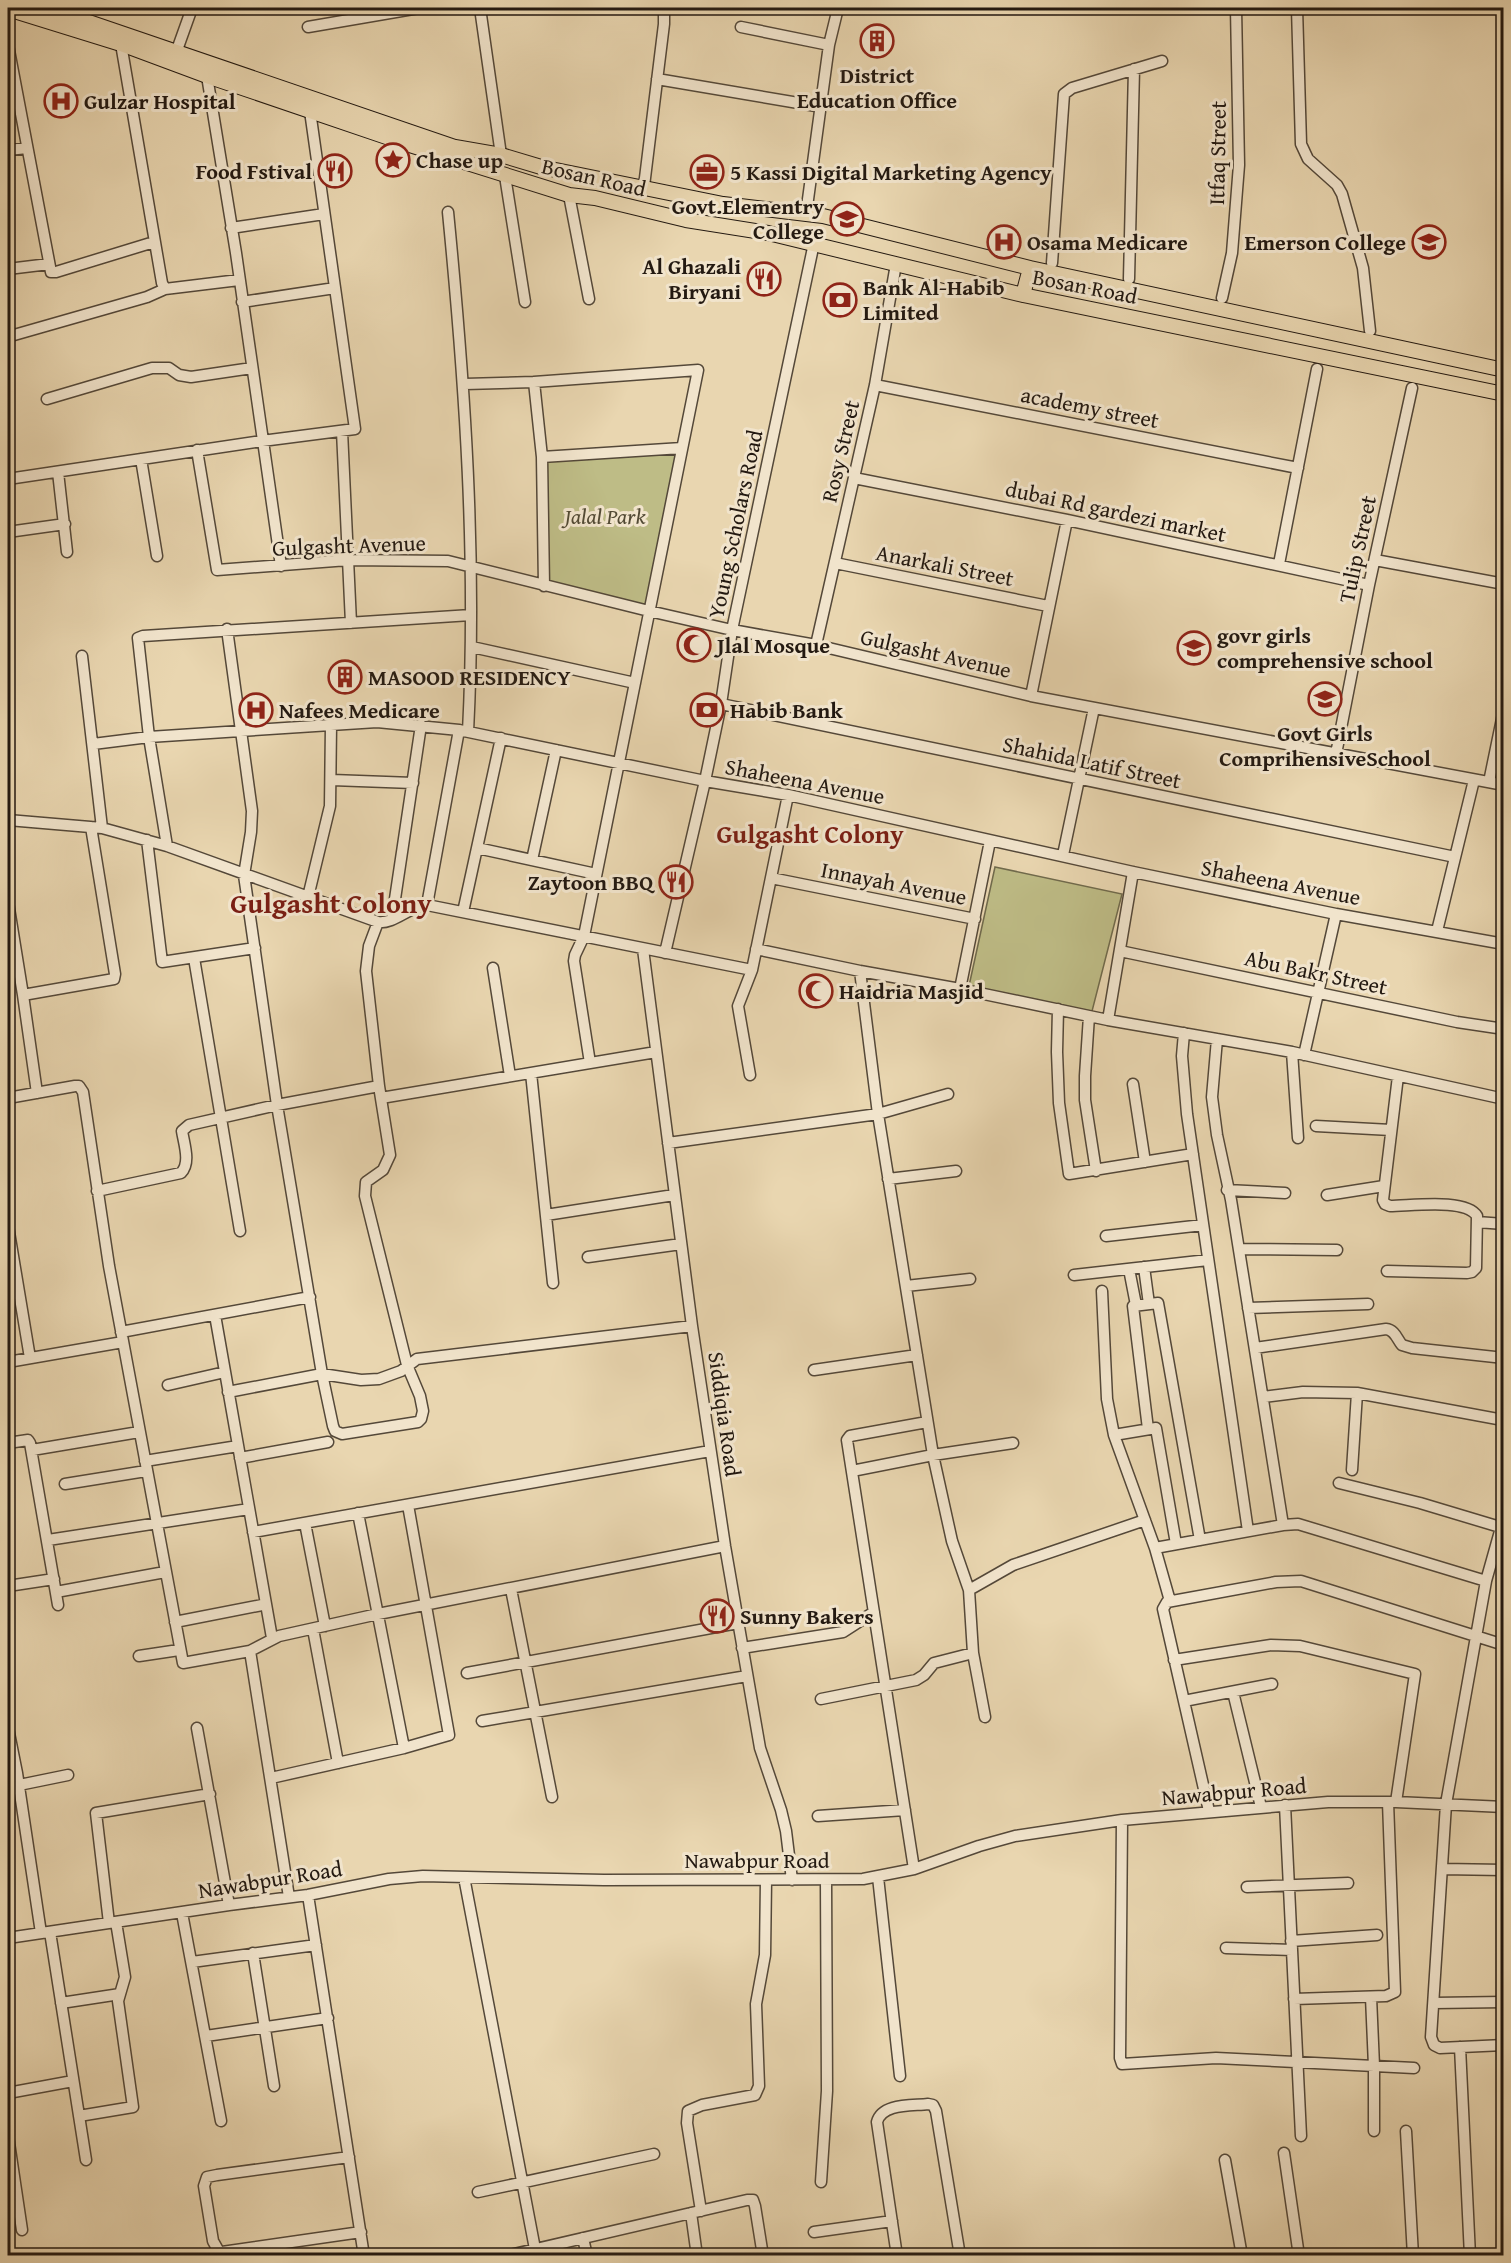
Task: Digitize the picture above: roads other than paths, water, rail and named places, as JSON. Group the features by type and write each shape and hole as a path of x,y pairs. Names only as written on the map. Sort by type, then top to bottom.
{"main road":[{"name":"Bosan Road","path":"48,8 177,50 445,144 501,155 541,167 644,186 723,204 823,216 1030,268 1503,370"},
{"name":"Bosan Road","path":"8,9 121,44 310,111 569,195 596,198 686,220 768,233 1023,295 1503,394"},
{"path":"1023,295 1030,268"},
{"path":"1228,336 1233,311"}],"street":[{"path":"177,50 192,8"},
{"path":"309,27 417,8"},
{"path":"480,8 501,155"},
{"path":"644,186 664,8"},
{"path":"806,214 830,45 838,8"},
{"name":"Itfaq Street","path":"1222,298 1233,253 1239,165 1236,8"},
{"path":"1297,8 1301,144 1308,159 1337,185 1342,194 1363,268 1370,331"},
{"path":"741,27 830,45"},
{"path":"121,44 154,242 165,289"},
{"path":"8,45 51,272 56,273 154,242"},
{"path":"1052,263 1064,94 1072,88 1162,61"},
{"path":"1129,279 1134,69"},
{"path":"207,76 280,566"},
{"path":"657,79 822,107"},
{"path":"8,479 197,450 353,430 355,426 310,111"},
{"path":"8,150 27,148"},
{"path":"505,176 525,303"},
{"path":"569,195 589,298"},
{"path":"427,905 463,731 472,647 465,384 448,212"},
{"path":"231,228 324,214"},
{"name":"Young Scholars Road","path":"665,953 705,781 721,704 732,630 814,243"},
{"path":"8,270 49,264"},
{"name":"Rosy Street","path":"816,645 875,385 896,264"},
{"path":"14,335 147,297 165,289 239,280"},
{"path":"242,302 335,288"},
{"path":"47,399 153,368 169,368 179,375 191,377 252,368"},
{"path":"1279,564 1317,369"},
{"path":"465,384 534,382 698,370 584,936 574,955 590,1063"},
{"path":"534,382 542,457 544,586"},
{"name":"academy street","path":"875,385 1298,468"},
{"name":"Tulip Street","path":"1336,754 1369,585 1412,388"},
{"path":"342,431 351,623"},
{"path":"542,457 682,448"},
{"name":"Gulgasht Avenue","path":"197,450 217,570 348,560 448,561 649,611 732,630 816,645 1032,696 1503,785"},
{"path":"141,459 157,556"},
{"path":"58,471 68,552"},
{"name":"dubai Rd gardezi market","path":"854,478 1279,564 1369,585"},
{"path":"1032,696 1048,606 1067,520"},
{"path":"8,532 64,524"},
{"path":"1375,561 1503,584"},
{"name":"Anarkali Street","path":"835,562 1048,606"},
{"path":"167,846 149,737 138,638 226,629 471,615"},
{"path":"226,629 252,811 244,875 277,1105 322,1374 333,1426 335,1431 342,1434 418,1422 423,1411 420,1396 407,1365 365,1196 366,1182 383,1170 390,1155 378,1086 366,971 369,946 378,922"},
{"path":"472,647 635,683"},
{"path":"24,995 114,979 96,827 93,744 82,657"},
{"name":"Shahida Latif Street","path":"721,704 1455,857"},
{"path":"1063,855 1094,708"},
{"path":"1489,782 1503,709"},
{"name":"Shaheena Avenue","path":"93,744 149,737 376,722 422,725 501,738 705,781 789,795 1133,872 1336,914 1503,944"},
{"path":"308,897 330,806 331,725"},
{"path":"392,919 422,725"},
{"path":"463,912 501,738"},
{"path":"532,860 556,750"},
{"path":"332,780 413,783"},
{"path":"1437,931 1474,780"},
{"path":"750,1075 738,1005 752,970 789,795"},
{"path":"8,820 96,827 147,840 382,923 415,907 427,905 752,970"},
{"path":"147,840 162,962 255,948"},
{"path":"960,989 990,841"},
{"path":"477,848 596,874"},
{"path":"1108,1020 1133,872"},
{"name":"Innayah Avenue","path":"771,878 975,919"},
{"path":"8,902 24,995 37,1093"},
{"path":"1304,1055 1336,914"},
{"name":"Siddiqia Road","path":"643,949 674,1196 725,1546 760,1748 786,1831 792,1880"},
{"path":"756,949 1108,1020 1292,1052 1503,1099"},
{"name":"Abu Bakr Street","path":"1120,951 1457,1022 1503,1029"},
{"path":"194,958 240,1231"},
{"path":"493,968 510,1076"},
{"path":"860,971 878,1114 927,1422 952,1541 969,1590 973,1653 985,1717"},
{"path":"1058,1009 1059,1103 1067,1172 1071,1175 1193,1154"},
{"path":"1089,1016 1085,1076 1086,1100 1096,1171"},
{"path":"1184,1033 1182,1056 1193,1154 1248,1531"},
{"path":"1217,1039 1212,1097 1227,1190 1231,1200 1283,1525"},
{"path":"381,1098 656,1052"},
{"path":"1292,1052 1298,1138"},
{"path":"531,1073 553,1283"},
{"path":"1387,1271 1472,1272 1476,1268 1477,1222 1474,1212 1455,1205 1390,1206 1383,1200 1398,1076"},
{"path":"1133,1084 1145,1162"},
{"path":"8,1098 79,1086 83,1092 122,1337 183,1663 250,1651 260,1648 272,1638 378,1614 725,1546"},
{"path":"97,1191 181,1173 186,1162 182,1131 184,1128 277,1105 378,1086"},
{"path":"668,1143 878,1114 948,1094"},
{"path":"1316,1126 1391,1130"},
{"path":"888,1179 956,1171"},
{"path":"1327,1195 1384,1186"},
{"path":"1227,1190 1285,1192"},
{"path":"546,1215 674,1196"},
{"path":"1477,1222 1503,1224"},
{"path":"1106,1236 1203,1225"},
{"path":"8,1226 30,1358"},
{"path":"588,1257 681,1244"},
{"path":"1239,1249 1337,1250"},
{"path":"1074,1275 1208,1260"},
{"path":"1144,1267 1149,1304"},
{"path":"1129,1269 1136,1305 1133,1307 1148,1429"},
{"path":"906,1286 970,1279"},
{"path":"1102,1291 1107,1399 1114,1435 1155,1548 1170,1601"},
{"path":"8,1362 215,1314 310,1297"},
{"path":"1136,1305 1160,1304 1200,1540"},
{"path":"1248,1308 1368,1304"},
{"path":"215,1314 272,1638"},
{"path":"228,1392 322,1374 361,1380 379,1379 400,1371 417,1359 426,1357 692,1326"},
{"path":"1255,1348 1386,1329 1394,1333 1402,1345 1412,1348 1503,1358"},
{"path":"814,1370 917,1355"},
{"path":"168,1385 225,1372"},
{"path":"1263,1397 1303,1392 1357,1393 1503,1420"},
{"path":"1352,1470 1357,1393"},
{"path":"914,1869 848,1437 927,1422"},
{"path":"1114,1435 1154,1428 1157,1430 1176,1544"},
{"path":"32,1450 139,1432"},
{"path":"8,1443 28,1440 32,1450 58,1605"},
{"path":"240,1458 328,1442"},
{"path":"852,1471 933,1455 1013,1443"},
{"path":"65,1484 238,1446"},
{"path":"253,1532 710,1451"},
{"path":"1339,1483 1502,1522 1486,1581 1446,1804 1431,2037 1434,2045 1440,2048 1503,2044"},
{"path":"271,1778 404,1748 449,1735 408,1504"},
{"path":"48,1540 249,1509"},
{"path":"358,1513 404,1748"},
{"path":"969,1590 1013,1565 1145,1520"},
{"path":"305,1523 325,1626"},
{"path":"1155,1548 1298,1524 1486,1581"},
{"path":"56,1592 165,1572"},
{"path":"8,1586 54,1579"},
{"path":"1209,1811 1163,1609 1167,1602 1276,1582 1301,1581 1503,1645"},
{"path":"511,1589 552,1797"},
{"path":"175,1622 262,1605"},
{"path":"742,1648 843,1632 874,1612"},
{"path":"467,1673 738,1623"},
{"path":"313,1629 338,1763"},
{"path":"1174,1660 1281,1645 1300,1646 1415,1674 1392,1802 1395,1992 1386,1996 1294,1999"},
{"path":"139,1656 179,1650"},
{"path":"250,1651 289,1897"},
{"path":"821,1699 916,1680 924,1675 934,1663 973,1653"},
{"path":"482,1721 747,1676"},
{"path":"1184,1701 1272,1684"},
{"path":"1233,1692 1261,1807"},
{"path":"8,1728 45,1932 61,2003 86,2160"},
{"path":"197,1728 229,1905"},
{"path":"19,1785 68,1775"},
{"path":"79,2116 133,2107 118,2001 125,1977 113,1922 96,1813 210,1794"},
{"name":"Nawabpur Road","path":"8,1938 308,1895 389,1879 423,1876 604,1880 826,1880 879,1877 914,1869 1015,1836 1122,1820 1328,1802 1392,1802 1503,1808"},
{"path":"1285,1805 1301,2136"},
{"path":"818,1816 905,1810"},
{"path":"1122,1820 1120,2061 1126,2065 1216,2058 1414,2068"},
{"path":"1442,1869 1503,1870"},
{"path":"464,1877 535,2249"},
{"path":"879,1877 900,2076"},
{"path":"697,2256 688,2111 702,2105 754,2095 759,2086 756,2004 765,1954 766,1880"},
{"path":"821,2182 827,2091 826,1880"},
{"path":"1247,1887 1348,1883"},
{"path":"308,1895 364,2256"},
{"path":"183,1913 221,2121"},
{"path":"1226,1948 1292,1945 1377,1935"},
{"path":"192,1962 316,1945"},
{"path":"253,1953 274,2086"},
{"path":"61,2003 120,1994"},
{"path":"1371,1997 1374,2131"},
{"path":"1434,2003 1503,2002"},
{"path":"206,2036 328,2018"},
{"path":"1460,2047 1470,2256"},
{"path":"8,2093 74,2080"},
{"path":"897,2256 878,2117 887,2109 933,2105 936,2111 960,2256"},
{"path":"1406,2131 1413,2256"},
{"path":"8,2136 22,2230"},
{"path":"1284,2153 1299,2256"},
{"path":"478,2192 654,2154"},
{"path":"349,2157 217,2175 207,2177 204,2186 213,2241 218,2250 222,2252 361,2232"},
{"path":"1225,2160 1242,2256"},
{"path":"506,2256 753,2200 763,2256"},
{"path":"814,2232 892,2221"},
{"path":"584,2238 587,2256"}],"place":[{"name":"District Education Office","path":"877,41"},
{"name":"Gulzar Hospital","path":"61,101"},
{"name":"Chase up","path":"393,160"},
{"name":"Food Fstival","path":"335,171"},
{"name":"5 Kassi Digital Marketing Agency","path":"707,172"},
{"name":"Govt.Elementry College","path":"847,219"},
{"name":"Osama Medicare","path":"1004,242"},
{"name":"Emerson College","path":"1429,242"},
{"name":"Al Ghazali Biryani","path":"764,279"},
{"name":"Bank Al-Habib Limited","path":"840,300"},
{"name":"Jlal Mosque","path":"694,645"},
{"name":"govr girls comprehensive school","path":"1194,648"},
{"name":"MASOOD RESIDENCY","path":"345,677"},
{"name":"Govt Girls ComprihensiveSchool","path":"1325,699"},
{"name":"Nafees Medicare","path":"256,710"},
{"name":"Habib Bank","path":"707,710"},
{"name":"Zaytoon BBQ","path":"676,882"},
{"name":"Haidria Masjid","path":"816,991"},
{"name":"Sunny Bakers","path":"717,1616"}],"district":[{"name":"Gulgasht Colony","path":"810,834"},
{"name":"Gulgasht Colony","path":"331,903"}],"park label":[{"name":"Jalal Park","path":"605,516"}]}
